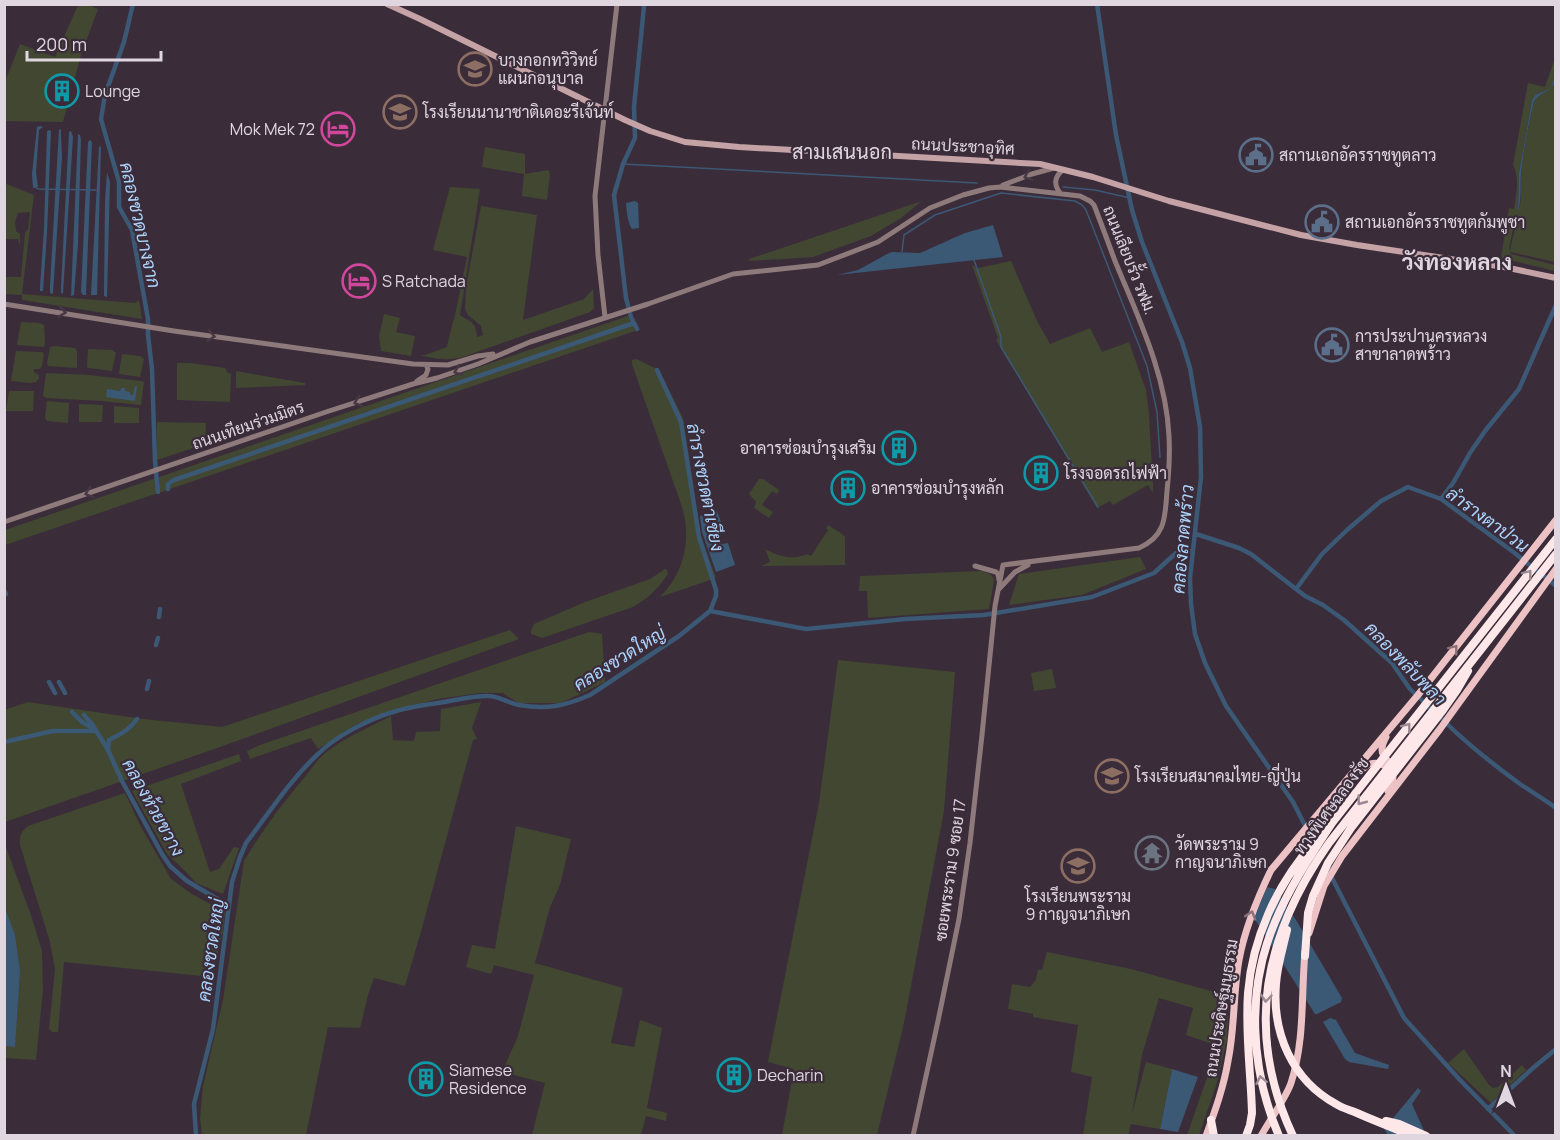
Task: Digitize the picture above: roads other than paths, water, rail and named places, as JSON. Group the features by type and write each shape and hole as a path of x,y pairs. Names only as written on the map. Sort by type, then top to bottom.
{"highway":[{"name":"ทางพิเศษฉลองรัช","path":"1279,1136 1265,1099 1259,1073 1254,1019 1259,975 1268,940 1283,904 1301,870 1332,823 1556,539"},
{"name":"ทางพิเศษฉลองรัช","path":"1293,1136 1272,1076 1265,1026 1267,991 1273,960 1293,902 1309,872 1329,843 1556,554"},
{"path":"1305,956 1308,913 1328,863 1351,828 1454,695 1475,656"},
{"path":"1246,1136 1252,1113 1248,993 1259,942 1272,908 1291,871 1332,823"},
{"path":"1293,902 1276,982 1276,1013 1282,1043 1294,1065 1313,1087 1336,1104 1412,1136"},
{"path":"1364,1116 1399,1124 1426,1136"},
{"path":"1211,1120 1214,1136"}],"main road":[{"name":"ถนนประชาอุทิศ","path":"387,4 650,132 685,142 1026,163 1094,177 1161,199 1300,235 1493,265 1556,278"},
{"name":"ถนนประดิษฐ์มนูธรรม","path":"1206,1136 1228,1062 1239,961 1256,900 1271,870 1418,695 1556,520"},
{"path":"1261,1136 1291,1083 1300,1041 1307,941 1324,886 1342,856 1438,732 1556,569"},
{"path":"1396,721 1382,747 1385,758 1394,764 1401,764 1410,759 1438,732"},
{"path":"1338,792 1368,765 1379,763 1384,765 1391,772 1393,779 1375,813"}],"street":[{"path":"605,317 598,255 595,196 617,4"},
{"path":"1000,186 1032,174 1059,169 1056,187 1060,193"},
{"name":"ถนนเลียบรั้ว รฟม.","path":"605,317 733,274 818,265 878,242 930,208 989,188 1000,186 1060,193 1080,196 1090,201 1094,205 1136,309 1161,386 1168,427 1169,470 1164,522 1157,536 1144,546 1132,550 1003,565"},
{"name":"ถนนเทียมร่วมมิตร","path":"4,303 377,360 426,365 448,364 501,353"},
{"name":"ถนนเทียมร่วมมิตร","path":"4,522 413,384 447,375 501,353 605,317"},
{"path":"413,384 426,375 428,369 426,365"},
{"path":"998,591 1015,572 1023,566 1036,562"},
{"name":"ซอยพระราม 9 ซอย 17","path":"913,1136 958,920 970,843 993,621 1003,565"},
{"path":"975,566 992,570 998,574 998,591"}],"water":[{"path":"1551,88 1534,102 1523,155 1518,212 1519,173 1532,100 1535,95"},
{"path":"37,127 43,127 39,130 36,172 38,187 33,188 32,174"},
{"path":"59,129 61,130 62,157 53,294 50,293 50,285"},
{"path":"48,130 51,131 47,233 43,291 40,291 44,229"},
{"path":"71,131 73,137 63,294 61,287 69,132"},
{"path":"78,134 81,139 78,244 74,295 71,296"},
{"path":"90,140 92,142 86,295 83,295 81,292 88,142"},
{"path":"99,146 101,147 97,295 91,295"},
{"path":"107,172 110,182 107,297 104,296 104,291"},
{"path":"635,201 638,203 639,228 632,229 628,220 626,203"},
{"path":"993,225 1003,257 837,275 858,270 892,252 920,253 965,233"},
{"path":"135,386 137,386 135,401 106,397 107,389 120,391 121,388 125,388 125,391 133,395"},
{"path":"717,511 725,533 719,535 722,544 728,543 735,565 716,572 702,532 700,516"},
{"path":"1267,887 1275,889 1296,920 1342,998 1341,1002 1315,1014 1254,918"},
{"path":"5,908 15,935 20,971 15,1047 5,1046"},
{"path":"1330,1018 1336,1020 1355,1053 1389,1065 1388,1069 1349,1062 1345,1059 1323,1022"},
{"path":"1172,1069 1198,1077 1178,1132 1160,1129"},
{"path":"1418,1088 1421,1091 1412,1104 1426,1135 1388,1135 1384,1129"}],"waterway":[{"name":"คลองชวดบางจาก","path":"133,4 124,42 105,95 101,119 119,182 119,207 132,230 148,319 158,492"},
{"name":"คลองลาดพร้าว","path":"1097,4 1116,135 1132,210 1142,242 1182,342 1190,368 1200,427 1201,477 1190,578 1195,634 1205,663 1226,706 1293,802 1315,845"},
{"name":"ลำรางชวดตาเชียง","path":"637,329 626,298 614,195 623,164 635,138 634,107 644,6"},
{"path":"623,164 977,183"},
{"path":"35,187 38,189 96,190"},
{"path":"1063,187 1095,190 1130,198"},
{"path":"902,252 904,235 935,215 1001,193 1075,201 1082,205 1086,210 1147,366 1157,412 1160,457"},
{"path":"974,260 1001,337 1001,347 1098,507"},
{"path":"1441,499 1485,431 1519,389 1556,305"},
{"path":"168,489 168,484 174,480 634,323"},
{"name":"ลำรางชวดตาเชียง","path":"657,370 681,422 699,537 716,590 710,611"},
{"name":"ลำรางตาป่วน","path":"1296,589 1322,554 1347,530 1381,501 1408,487 1441,499 1556,586"},
{"name":"คลองพลับพลา","path":"1196,534 1251,554 1305,596 1344,620 1392,663 1410,689 1435,713"},
{"name":"คลองชวดใหญ่","path":"196,1136 194,1104 213,1029 232,882 240,857 246,843 298,775 325,747 353,729 399,710 470,697 492,696 519,705 538,707 572,702 590,695 679,636 710,611 806,629 905,619 984,615 1092,597 1154,573 1176,553 1193,551"},
{"name":"คลองชวดบางจาก","path":"159,617 160,609"},
{"name":"คลองชวดบางจาก","path":"156,645 158,638"},
{"name":"คลองชวดบางจาก","path":"147,689 149,681"},
{"name":"คลองห้วยขวาง","path":"49,682 55,693"},
{"name":"คลองห้วยขวาง","path":"59,682 65,693"},
{"name":"คลองห้วยขวาง","path":"72,712 94,729"},
{"name":"คลองห้วยขวาง","path":"84,715 108,750 122,781 170,866 187,881 229,906"},
{"name":"คลองชวดบางจาก","path":"108,749 109,740 128,729 137,719"},
{"name":"คลองพลับพลา","path":"1443,720 1490,761 1556,808"},
{"path":"4,742 53,731 96,731"},
{"name":"คลองลาดพร้าว","path":"1330,874 1404,1018 1515,1136"},
{"path":"1488,1109 1556,1049"}],"place":[{"name":"บางกอกทวิวิทย์ แผนกอนุบาล","path":"475,69"},
{"name":"Lounge","path":"62,91"},
{"name":"โรงเรียนนานาชาติเดอะรีเจ้นท์","path":"400,112"},
{"name":"Mok Mek 72","path":"338,129"},
{"name":"สถานเอกอัครราชทูตลาว","path":"1256,155"},
{"name":"สถานเอกอัครราชทูตกัมพูชา","path":"1322,222"},
{"name":"S Ratchada","path":"359,281"},
{"name":"การประปานครหลวง สาขาลาดพร้าว","path":"1332,345"},
{"name":"อาคารซ่อมบำรุงเสริม","path":"899,448"},
{"name":"โรงจอดรถไฟฟ้า","path":"1041,473"},
{"name":"อาคารซ่อมบำรุงหลัก","path":"848,488"},
{"name":"โรงเรียนสมาคมไทย-ญี่ปุ่น","path":"1112,776"},
{"name":"วัดพระราม 9 กาญจนาภิเษก","path":"1152,853"},
{"name":"โรงเรียนพระราม 9 กาญจนาภิเษก","path":"1078,866"},
{"name":"Decharin","path":"734,1075"},
{"name":"Siamese Residence","path":"426,1079"}],"district":[{"name":"สามเสนนอก","path":"842,151"},
{"name":"วังทองหลาง","path":"1457,262"}]}
